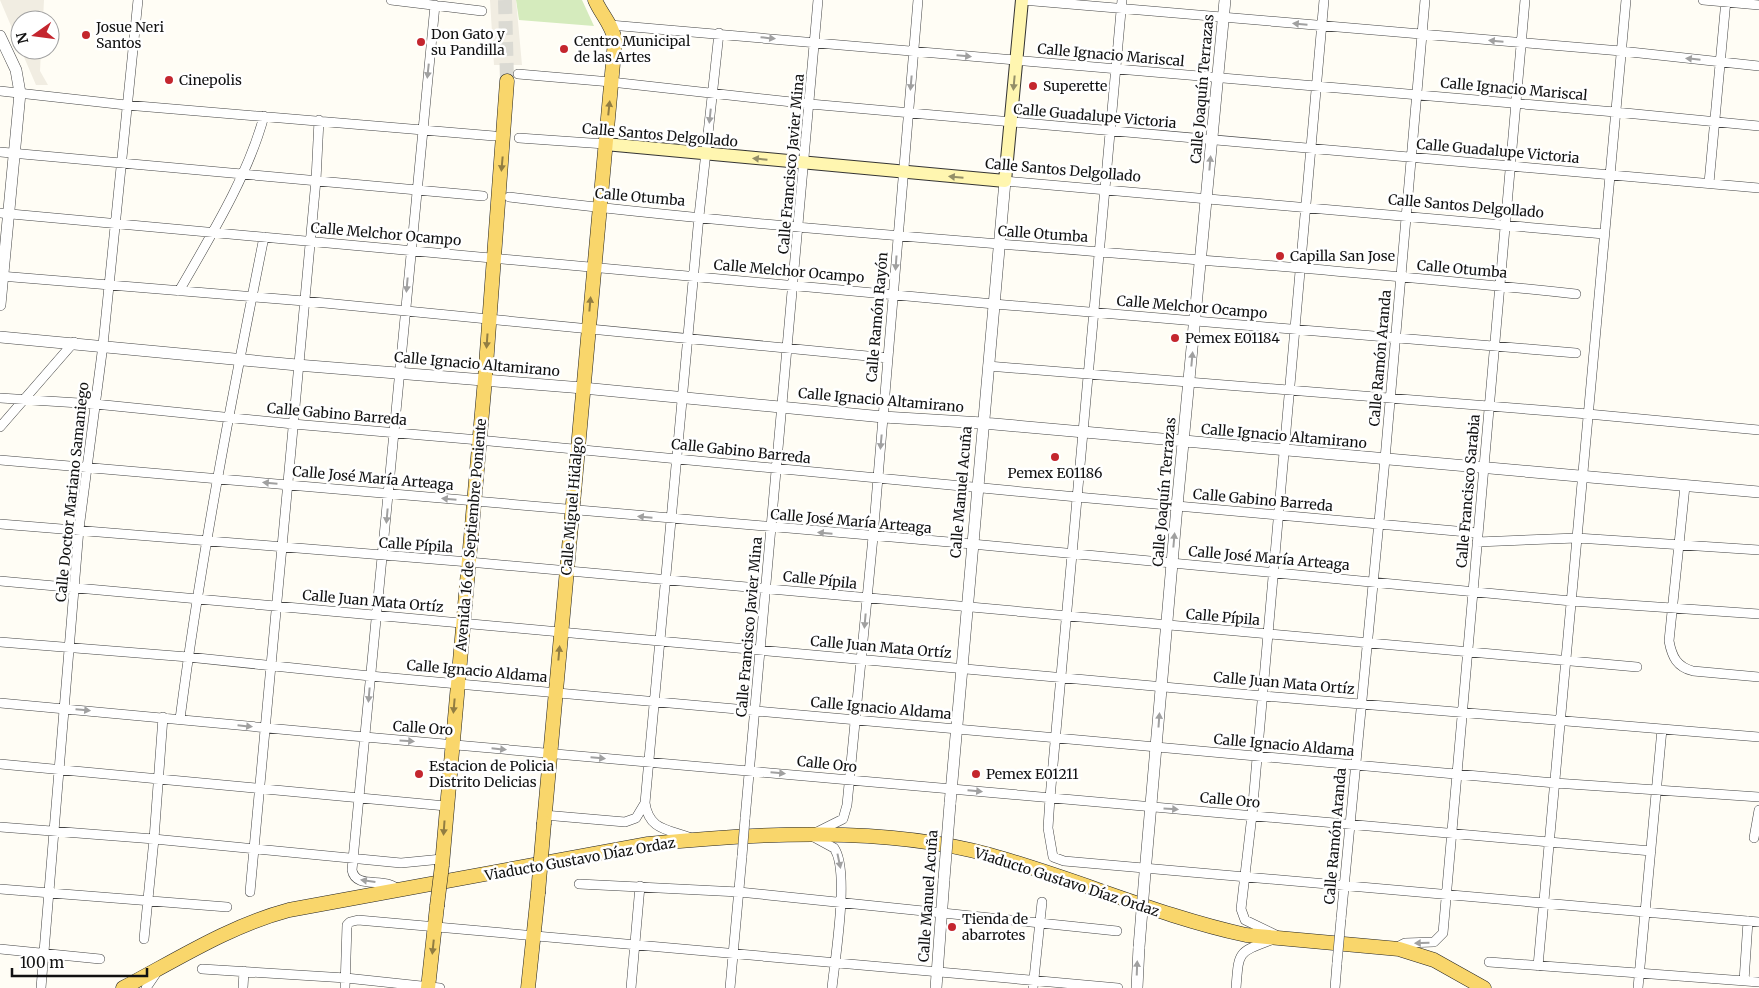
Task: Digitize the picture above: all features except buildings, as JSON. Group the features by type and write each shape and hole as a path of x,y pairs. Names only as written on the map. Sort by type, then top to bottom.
{"main road":[{"path":"595,0 601,14 610,25"},
{"name":"Calle Manuel Acuña","path":"1005,181 1022,0"},
{"name":"Calle Miguel Hidalgo","path":"528,988 615,41 610,25"},
{"name":"Avenida 16 de Septiembre Poniente","path":"432,988 435,927 451,744 480,440 494,258 512,78"},
{"name":"Calle Santos Delgollado","path":"605,144 1005,181"},
{"name":"Viaducto Gustavo Díaz Ordaz","path":"123,988 228,931 267,916 648,844 810,835 883,839 960,848 991,855 1155,910 1224,930 1246,935 1399,949 1434,960 1484,988"}],"street":[{"name":"Calle Doctor Mariano Samaniego","path":"41,988 79,529 110,285 126,104 138,0"},
{"path":"391,0 482,11"},
{"name":"Calle Francisco Javier Mina","path":"730,988 806,164 818,0"},
{"name":"Calle Ramón Rayón","path":"810,835 843,819 846,814 873,537 918,0"},
{"path":"1022,0 1121,10 1621,51 1759,66"},
{"path":"1122,0 1050,798 1048,828 1051,854 1058,860 1146,870 1245,876 1446,896 1759,922"},
{"name":"Calle Joaquín Terrazas","path":"1137,988 1177,506 1225,0"},
{"path":"1278,937 1248,922 1242,913 1258,755 1324,0"},
{"name":"Calle Ramón Aranda","path":"1335,988 1379,525 1425,0"},
{"name":"Calle Francisco Sarabia","path":"1399,949 1401,944 1434,942 1443,933 1525,0"},
{"path":"1538,966 1626,0"},
{"path":"1703,0 1759,5"},
{"path":"1709,183 1726,1"},
{"path":"400,891 391,884 365,882 356,878 352,870 435,5"},
{"name":"Calle Ignacio Mariscal","path":"610,25 1516,103 1759,126"},
{"path":"693,840 653,824 648,816 645,803 656,701 699,216 719,33"},
{"path":"0,36 16,70 20,94 14,154 4,214 0,305"},
{"name":"Calle Guadalupe Victoria","path":"512,78 611,82 810,104 1759,188"},
{"path":"0,91 126,104 494,136"},
{"path":"179,291 213,233 241,175 260,131 264,116"},
{"path":"250,892 311,241 319,120"},
{"name":"Calle Santos Delgollado","path":"519,138 605,144"},
{"path":"0,152 483,196"},
{"name":"Calle Santos Delgollado","path":"1005,181 1105,188 1604,234"},
{"name":"Calle Manuel Acuña","path":"936,988 966,606 1005,181"},
{"name":"Calle Otumba","path":"509,197 599,208 1576,294"},
{"name":"Calle Melchor Ocampo","path":"4,214 994,304 1576,353"},
{"path":"180,719 188,657 228,418 264,237"},
{"path":"1,276 304,301 888,358"},
{"name":"Calle Ignacio Altamirano","path":"0,337 74,342 298,365 485,379 883,417 982,423 1183,443 1583,475 1759,492"},
{"path":"0,427 74,342"},
{"path":"988,366 1588,414 1759,430"},
{"name":"Calle Gabino Barreda","path":"0,398 94,404 228,418 678,458 1077,498 1278,514 1478,537 1577,538 1759,550"},
{"name":"Calle José María Arteaga","path":"0,460 288,484 572,511 972,544 1571,601 1759,614"},
{"path":"1685,486 1669,641 1673,658 1684,668 1693,670 1759,677"},
{"name":"Calle Pípila","path":"0,524 469,562 1637,667"},
{"name":"Calle Juan Mata Ortíz","path":"0,581 1263,696 1759,738"},
{"name":"Calle Ignacio Aldama","path":"0,642 188,657 271,667 457,682 755,711 1555,783 1759,797"},
{"name":"Calle Oro","path":"0,703 163,717 365,738 451,744 1651,851"},
{"path":"144,939 163,717"},
{"path":"1638,988 1662,729"},
{"path":"0,764 446,806"},
{"path":"544,819 625,822 636,818 645,803"},
{"path":"1754,838 1759,810"},
{"path":"0,827 413,863 442,862"},
{"path":"810,835 834,848 840,856 842,876 832,988"},
{"path":"579,884 739,892 1117,930"},
{"path":"631,988 640,886"},
{"path":"0,889 227,907"},
{"path":"1034,985 1042,902"},
{"path":"345,988 347,931 350,922 358,920 938,973 1034,985 1118,988"},
{"path":"1744,981 1748,921"},
{"path":"1236,988 1239,961 1246,949 1278,937"},
{"path":"0,949 100,959"},
{"path":"1489,962 1759,982"},
{"path":"202,969 346,978 432,988"},
{"path":"146,988 158,970"},
{"path":"243,988 244,971"}],"green space":[{"path":"516,0 582,0 594,26 519,20"}],"shaded area":[{"path":"0,0 44,0 44,10 10,10 10,24"},
{"path":"490,0 516,0 522,65 494,65"},
{"path":"25,60 41,60 40,71 48,85 36,85"}],"tunnel":[{"path":"505,0 507,81"}],"place":[{"name":"Josue Neri Santos","path":"86,35"},
{"name":"Don Gato y su Pandilla","path":"421,42"},
{"name":"Centro Municipal de las Artes","path":"564,49"},
{"name":"Cinepolis","path":"169,80"},
{"name":"Superette","path":"1033,86"},
{"name":"Capilla San Jose","path":"1280,256"},
{"name":"Pemex E01184","path":"1175,338"},
{"name":"Pemex E01186","path":"1055,457"},
{"name":"Estacion de Policia Distrito Delicias","path":"419,774"},
{"name":"Pemex E01211","path":"976,774"},
{"name":"Tienda de abarrotes","path":"952,927"}]}
